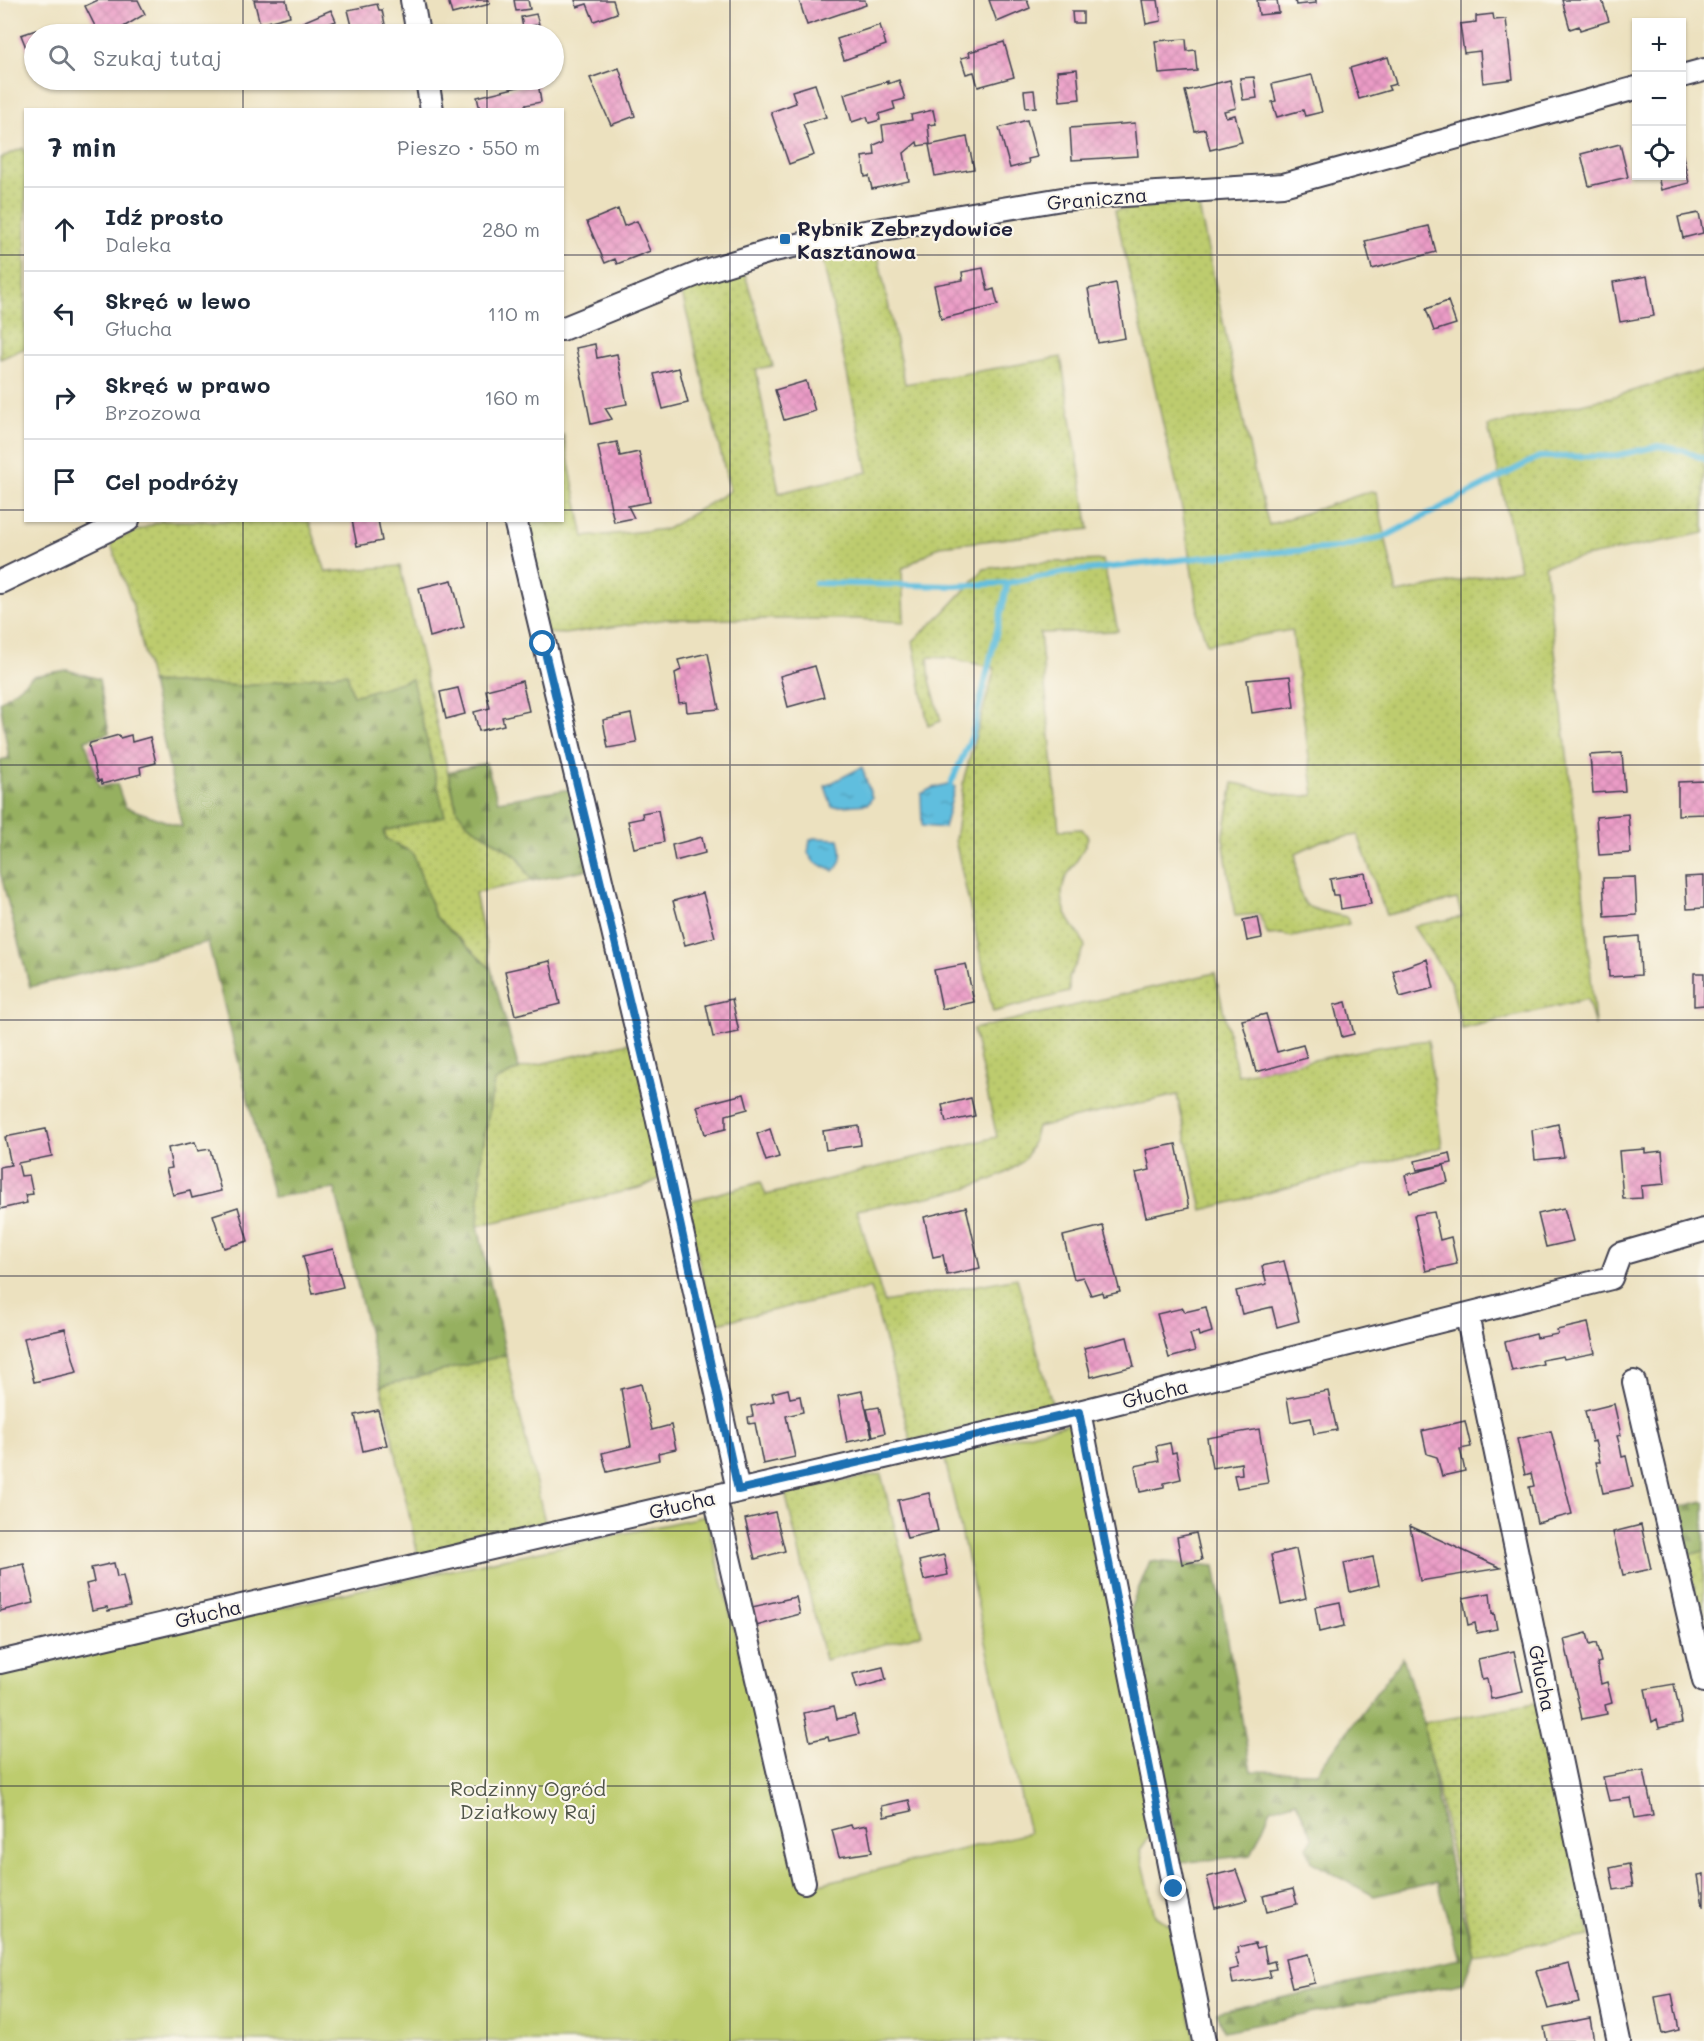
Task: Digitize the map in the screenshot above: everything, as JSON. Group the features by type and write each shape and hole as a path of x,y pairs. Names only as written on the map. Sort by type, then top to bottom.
{"street":[{"path":"412,0 416,24"},
{"path":"1686,75 1704,70"},
{"name":"Graniczna","path":"564,328 702,272 774,250 841,236 1062,200 1283,185 1632,89"},
{"path":"429,90 432,108"},
{"path":"0,582 124,522"},
{"path":"515,522 654,1103 738,1490"},
{"name":"Głucha","path":"0,1662 1079,1412 1467,1315 1611,1278 1620,1254 1704,1230"},
{"name":"Głucha","path":"1467,1315 1619,2041"},
{"path":"1634,1382 1704,1681"},
{"path":"1079,1412 1203,2041"},
{"path":"715,1497 804,1882"}],"green space":[{"path":"23,148 24,150 24,348 0,359 0,158"},
{"path":"1198,202 1256,479 1269,525 1371,491 1376,492 1397,593 1520,569 1488,426 1615,396 1704,370 1704,533 1545,565 1586,917 1595,1025 1587,999 1462,1029 1451,983 1413,926 1462,917 1457,899 1386,915 1358,835 1321,841 1296,853 1298,883 1306,904 1318,910 1347,917 1349,924 1292,937 1282,934 1268,935 1259,914 1235,916 1223,839 1233,783 1283,795 1314,795 1292,630 1207,644 1200,623 1182,509 1115,210"},
{"path":"877,251 905,384 1061,357 1089,529 940,546 902,569 904,622 858,619 667,619 564,634 547,633 522,522 564,522 564,439 584,537 667,529 730,491 682,294 744,271 773,366 756,369 779,493 868,472 822,256"},
{"path":"159,522 309,522 326,572 400,566 457,811 518,857 532,881 475,893 491,969 435,916 413,853 386,839 347,673 245,686 151,682 133,606 110,542"},
{"path":"1103,560 1118,631 1040,633 1059,830 1082,829 1088,837 1085,847 1065,880 1062,898 1069,920 1085,947 1069,977 1069,992 993,1012 955,840 964,778 995,668 949,658 928,657 930,680 941,721 928,726 913,641 984,569 1026,563"},
{"path":"67,670 99,679 109,733 85,740 99,787 117,784 125,807 182,827 151,682 245,686 347,673 353,696 412,679 445,816 384,831 386,839 413,853 435,916 491,969 519,1069 494,1082 481,1158 478,1226 506,1355 381,1386 335,1189 273,1197 208,942 30,987 0,872 0,760 9,758 0,702 33,676"},
{"path":"486,763 498,801 570,789 590,869 532,881 518,857 468,824 457,811 448,772"},
{"path":"1215,973 1238,1075 1378,1047 1428,1040 1442,1147 1202,1210 1177,1095 1037,1127 1026,1157 1013,1169 994,1178 948,1193 857,1210 884,1302 1017,1278 1053,1407 911,1441 871,1288 713,1324 686,1202 761,1182 766,1195 997,1137 973,1029"},
{"path":"633,1042 661,1178 643,1187 478,1226 481,1158 494,1082 519,1069"},
{"path":"506,1355 548,1535 419,1560 381,1386"},
{"name":"Rodzinny Ogród Działkowy Raj","path":"1075,1422 1157,1826 1140,1850 1155,1916 1172,1927 1195,2041 0,2041 0,1673 380,1585 706,1516 766,1757 815,1885 1029,1833 944,1455"},
{"path":"881,1474 922,1634 825,1660 785,1492"},
{"path":"1704,1501 1704,1551 1688,1555 1679,1507"},
{"path":"1704,1551 1704,1646 1688,1555"},
{"path":"1150,1561 1215,1566 1251,1771 1317,1772 1403,1657 1423,1723 1453,1879 1474,1954 1463,1983 1224,2031 1217,2012 1459,1959 1437,1882 1374,1896 1312,1862 1307,1847 1313,1838 1296,1801 1271,1809 1251,1855 1180,1863 1130,1609"},
{"path":"1540,1702 1590,1936 1474,1954 1423,1723"}],"water":[{"path":"862,767 872,798 868,804 832,807 825,786"},
{"path":"951,783 955,787 944,828 922,826 921,794 932,788"},
{"path":"814,838 839,839 841,860 834,871 814,862 808,853 810,840"}],"building":[{"path":"98,0 138,0 145,14 128,24 94,24 85,6"},
{"path":"254,0 286,0 290,16 260,24"},
{"path":"448,0 489,0 490,4 452,14"},
{"path":"514,0 528,0 530,9 516,11"},
{"path":"575,0 613,0 617,13 594,21 587,4 577,7"},
{"path":"799,0 865,0 866,5 807,25"},
{"path":"989,0 1027,0 1030,8 997,22"},
{"path":"1142,0 1158,0 1161,21 1146,24"},
{"path":"1257,0 1277,0 1279,13 1259,15"},
{"path":"1295,0 1316,0 1316,3 1296,5"},
{"path":"1562,0 1602,0 1609,21 1580,30 1579,26 1570,29"},
{"path":"377,4 379,10 382,10 385,24 352,24 348,10"},
{"path":"331,10 336,21 329,24 298,24"},
{"path":"1072,12 1083,12 1083,23 1073,23"},
{"path":"536,14 539,24 522,24 521,17"},
{"path":"1493,14 1494,20 1506,19 1513,79 1483,83 1480,51 1464,53 1460,24 1476,22 1476,16"},
{"path":"880,25 886,45 844,60 837,39"},
{"path":"1186,39 1187,51 1195,50 1197,71 1159,74 1155,41"},
{"path":"1004,42 1014,77 978,87 974,72 966,74 961,58 970,56 969,52"},
{"path":"1388,57 1396,84 1388,86 1390,90 1359,99 1350,68"},
{"path":"619,68 635,116 611,125 590,78"},
{"path":"1077,69 1080,99 1060,101 1057,71"},
{"path":"1312,75 1322,112 1305,116 1303,110 1277,117 1272,102 1276,101 1272,84"},
{"path":"1254,77 1257,98 1243,100 1240,78"},
{"path":"899,80 905,99 893,102 895,109 879,114 880,120 869,123 867,117 852,122 844,94"},
{"path":"1230,80 1236,108 1224,111 1226,117 1235,115 1242,142 1210,150 1205,129 1195,131 1185,91"},
{"path":"815,84 826,117 803,124 814,155 789,164 771,112 796,103 792,91"},
{"path":"505,90 539,90 541,102 525,105 525,108 480,108 477,97"},
{"path":"1034,90 1036,107 1026,108 1024,91"},
{"path":"933,110 936,124 928,125 930,144 918,146 917,142 904,153 909,181 872,189 869,176 865,177 862,157 875,155 874,145 884,141 882,125 912,120 911,115"},
{"path":"1027,120 1037,157 1028,159 1029,163 1010,168 999,128"},
{"path":"1135,123 1138,156 1072,160 1070,128"},
{"path":"967,137 974,169 935,176 929,145"},
{"path":"1620,144 1628,177 1589,186 1581,154"},
{"path":"1686,170 1689,183 1661,190 1659,180 1686,180"},
{"path":"618,209 624,226 637,221 650,251 617,264 615,259 605,263 587,222"},
{"path":"1699,213 1703,233 1683,238 1678,217"},
{"path":"1429,226 1436,252 1372,269 1365,241"},
{"path":"983,268 988,291 994,289 998,305 941,319 934,285 963,280 962,272"},
{"path":"1647,276 1654,316 1620,322 1613,282"},
{"path":"1116,283 1125,338 1098,343 1088,289"},
{"path":"1448,301 1456,324 1434,331 1426,309"},
{"path":"595,344 597,358 617,354 627,404 605,408 612,419 591,424 576,348"},
{"path":"679,368 688,403 663,409 654,374"},
{"path":"806,381 815,411 784,420 775,390"},
{"path":"617,442 620,456 639,452 650,502 628,506 634,518 614,522 598,446"},
{"path":"352,522 378,522 382,541 357,546"},
{"path":"452,580 464,627 430,637 419,588"},
{"path":"708,653 719,709 687,712 686,702 679,703 675,673 681,670 678,660"},
{"path":"815,666 824,697 788,707 780,676"},
{"path":"1290,676 1294,707 1252,713 1247,680"},
{"path":"522,681 529,711 502,717 504,725 479,731 474,712 490,708 486,690"},
{"path":"458,688 465,714 446,719 440,692"},
{"path":"631,714 637,743 608,748 603,720"},
{"path":"119,735 120,738 131,735 132,742 150,737 156,763 140,767 141,774 102,784 101,780 98,781 90,743"},
{"path":"1622,753 1625,791 1593,793 1590,755"},
{"path":"1704,781 1704,814 1678,815 1678,782"},
{"path":"658,810 664,842 634,848 628,821 643,818 642,813"},
{"path":"1628,814 1631,853 1599,855 1596,817"},
{"path":"702,837 705,853 675,861 672,845"},
{"path":"1365,873 1371,904 1341,909 1339,895 1333,895 1330,879"},
{"path":"1704,876 1704,908 1687,909 1685,877"},
{"path":"1635,877 1637,915 1605,917 1603,878"},
{"path":"703,893 715,937 685,945 673,901"},
{"path":"1258,917 1262,938 1247,941 1243,920"},
{"path":"1639,936 1641,975 1609,977 1607,939"},
{"path":"1427,959 1434,988 1400,997 1393,971"},
{"path":"550,961 560,1004 515,1015 505,971"},
{"path":"966,964 974,1002 942,1009 934,970"},
{"path":"1694,973 1704,973 1704,1005 1694,1006"},
{"path":"732,999 739,1032 713,1037 706,1005"},
{"path":"1346,1002 1354,1034 1342,1037 1334,1005"},
{"path":"1266,1014 1277,1052 1303,1045 1307,1058 1256,1072 1242,1020"},
{"path":"744,1094 748,1109 726,1115 726,1129 705,1134 697,1106"},
{"path":"971,1098 975,1116 946,1122 942,1105"},
{"path":"1558,1124 1564,1157 1535,1160 1532,1130"},
{"path":"859,1126 861,1145 826,1150 823,1131"},
{"path":"46,1129 52,1156 18,1163 21,1176 29,1175 33,1194 25,1195 27,1203 0,1209 0,1167 11,1165 5,1137"},
{"path":"770,1129 779,1157 766,1161 757,1134"},
{"path":"195,1142 198,1151 210,1149 221,1191 192,1198 190,1191 173,1195 166,1169 172,1168 168,1148"},
{"path":"1176,1144 1189,1208 1146,1217 1136,1173 1150,1170 1146,1150"},
{"path":"1645,1149 1645,1153 1662,1151 1665,1184 1641,1186 1642,1198 1623,1199 1619,1151"},
{"path":"1450,1153 1452,1163 1417,1170 1415,1161"},
{"path":"1444,1165 1448,1182 1410,1193 1405,1175"},
{"path":"238,1207 248,1241 224,1248 213,1215"},
{"path":"966,1207 980,1268 947,1275 943,1255 933,1257 924,1217"},
{"path":"1564,1208 1573,1241 1546,1247 1538,1214"},
{"path":"1434,1212 1440,1240 1451,1237 1457,1264 1426,1271 1414,1215"},
{"path":"1103,1226 1120,1292 1103,1296 1102,1292 1091,1295 1083,1277 1074,1279 1063,1236"},
{"path":"333,1249 343,1287 313,1294 303,1256"},
{"path":"1284,1261 1299,1321 1277,1327 1272,1307 1242,1314 1236,1291 1267,1284 1262,1266"},
{"path":"1206,1307 1212,1332 1199,1336 1198,1332 1190,1334 1195,1351 1169,1358 1157,1314 1183,1308 1185,1312"},
{"path":"1588,1323 1595,1353 1564,1359 1563,1356 1542,1360 1543,1364 1512,1371 1505,1342 1536,1334 1537,1338 1558,1334 1557,1330"},
{"path":"65,1329 77,1372 34,1382 24,1338"},
{"path":"1127,1337 1134,1366 1091,1377 1084,1348"},
{"path":"641,1384 652,1430 671,1425 676,1449 658,1453 659,1460 607,1472 602,1453 631,1446 621,1389"},
{"path":"788,1389 790,1398 800,1396 803,1412 786,1416 795,1457 763,1464 755,1423 749,1424 748,1417 753,1416 751,1406 774,1401 772,1393"},
{"path":"862,1391 872,1437 847,1442 838,1396"},
{"path":"1328,1391 1337,1430 1314,1434 1311,1418 1291,1422 1287,1398"},
{"path":"1614,1404 1621,1435 1617,1436 1622,1457 1626,1456 1633,1487 1603,1493 1596,1462 1600,1462 1595,1441 1592,1442 1585,1411"},
{"path":"879,1407 885,1433 873,1436 867,1409"},
{"path":"378,1410 387,1445 363,1451 355,1415"},
{"path":"1465,1421 1471,1447 1460,1449 1465,1471 1442,1476 1437,1457 1427,1454 1422,1431"},
{"path":"1259,1429 1268,1483 1237,1488 1234,1475 1242,1474 1241,1463 1212,1468 1207,1438"},
{"path":"1551,1431 1572,1514 1537,1523 1529,1487 1534,1486 1531,1473 1525,1475 1517,1439"},
{"path":"1170,1443 1172,1453 1176,1452 1181,1479 1164,1483 1164,1487 1140,1492 1135,1466 1159,1461 1156,1446"},
{"path":"929,1493 938,1531 907,1538 898,1500"},
{"path":"775,1512 785,1551 755,1559 745,1519"},
{"path":"1641,1525 1651,1569 1623,1575 1613,1532"},
{"path":"1410,1526 1501,1568 1420,1581"},
{"path":"1196,1533 1202,1560 1182,1564 1177,1537"},
{"path":"1296,1549 1306,1598 1281,1604 1271,1555"},
{"path":"944,1555 948,1575 924,1580 919,1561"},
{"path":"1373,1557 1379,1585 1350,1592 1344,1563"},
{"path":"114,1563 117,1577 123,1576 130,1606 108,1611 107,1607 92,1610 86,1584 94,1582 91,1568"},
{"path":"24,1564 34,1603 0,1611 0,1569"},
{"path":"1490,1593 1492,1614 1494,1613 1497,1629 1477,1633 1475,1623 1468,1625 1463,1598"},
{"path":"796,1597 800,1614 756,1626 752,1607"},
{"path":"1340,1602 1344,1626 1319,1632 1315,1607"},
{"path":"1587,1633 1590,1645 1596,1643 1601,1662 1597,1663 1601,1684 1607,1682 1612,1703 1605,1705 1607,1714 1582,1719 1564,1639"},
{"path":"1514,1651 1523,1692 1491,1699 1487,1679 1482,1680 1478,1659"},
{"path":"883,1667 886,1680 857,1688 853,1674"},
{"path":"1674,1684 1682,1723 1659,1728 1657,1719 1652,1722 1645,1689"},
{"path":"834,1706 837,1719 854,1715 859,1734 829,1741 828,1737 810,1741 804,1713"},
{"path":"1644,1770 1653,1815 1635,1818 1631,1798 1609,1801 1603,1777"},
{"path":"909,1800 912,1811 884,1817 882,1806"},
{"path":"851,1825 852,1828 867,1825 872,1852 839,1857 832,1830"},
{"path":"1629,1864 1633,1887 1614,1890 1610,1868"},
{"path":"1236,1870 1247,1900 1215,1908 1207,1877"},
{"path":"1704,1874 1704,1906 1703,1906 1698,1875"},
{"path":"1293,1889 1297,1904 1267,1912 1263,1896"},
{"path":"1255,1943 1257,1948 1264,1946 1267,1963 1274,1961 1276,1969 1269,1970 1271,1977 1233,1984 1230,1970 1239,1968 1235,1954 1239,1953 1238,1947"},
{"path":"1308,1954 1315,1983 1292,1988 1285,1959"},
{"path":"1569,1963 1579,2002 1548,2009 1536,1971"},
{"path":"1672,1994 1679,2030 1662,2034 1655,1997"},
{"path":"1590,2018 1594,2041 1547,2041 1544,2027"}],"waterway":[{"path":"816,583 953,586 1008,583 1066,572 1206,557 1337,548 1386,536 1539,457 1614,456 1659,446 1685,451 1704,459"},
{"path":"951,783 972,736 1008,583"}],"place":[{"name":"Rybnik Zebrzydowice Kasztanowa","path":"785,239"}],"route":[{"path":"543,644 654,1103 738,1490 1079,1412 1174,1889"}]}
